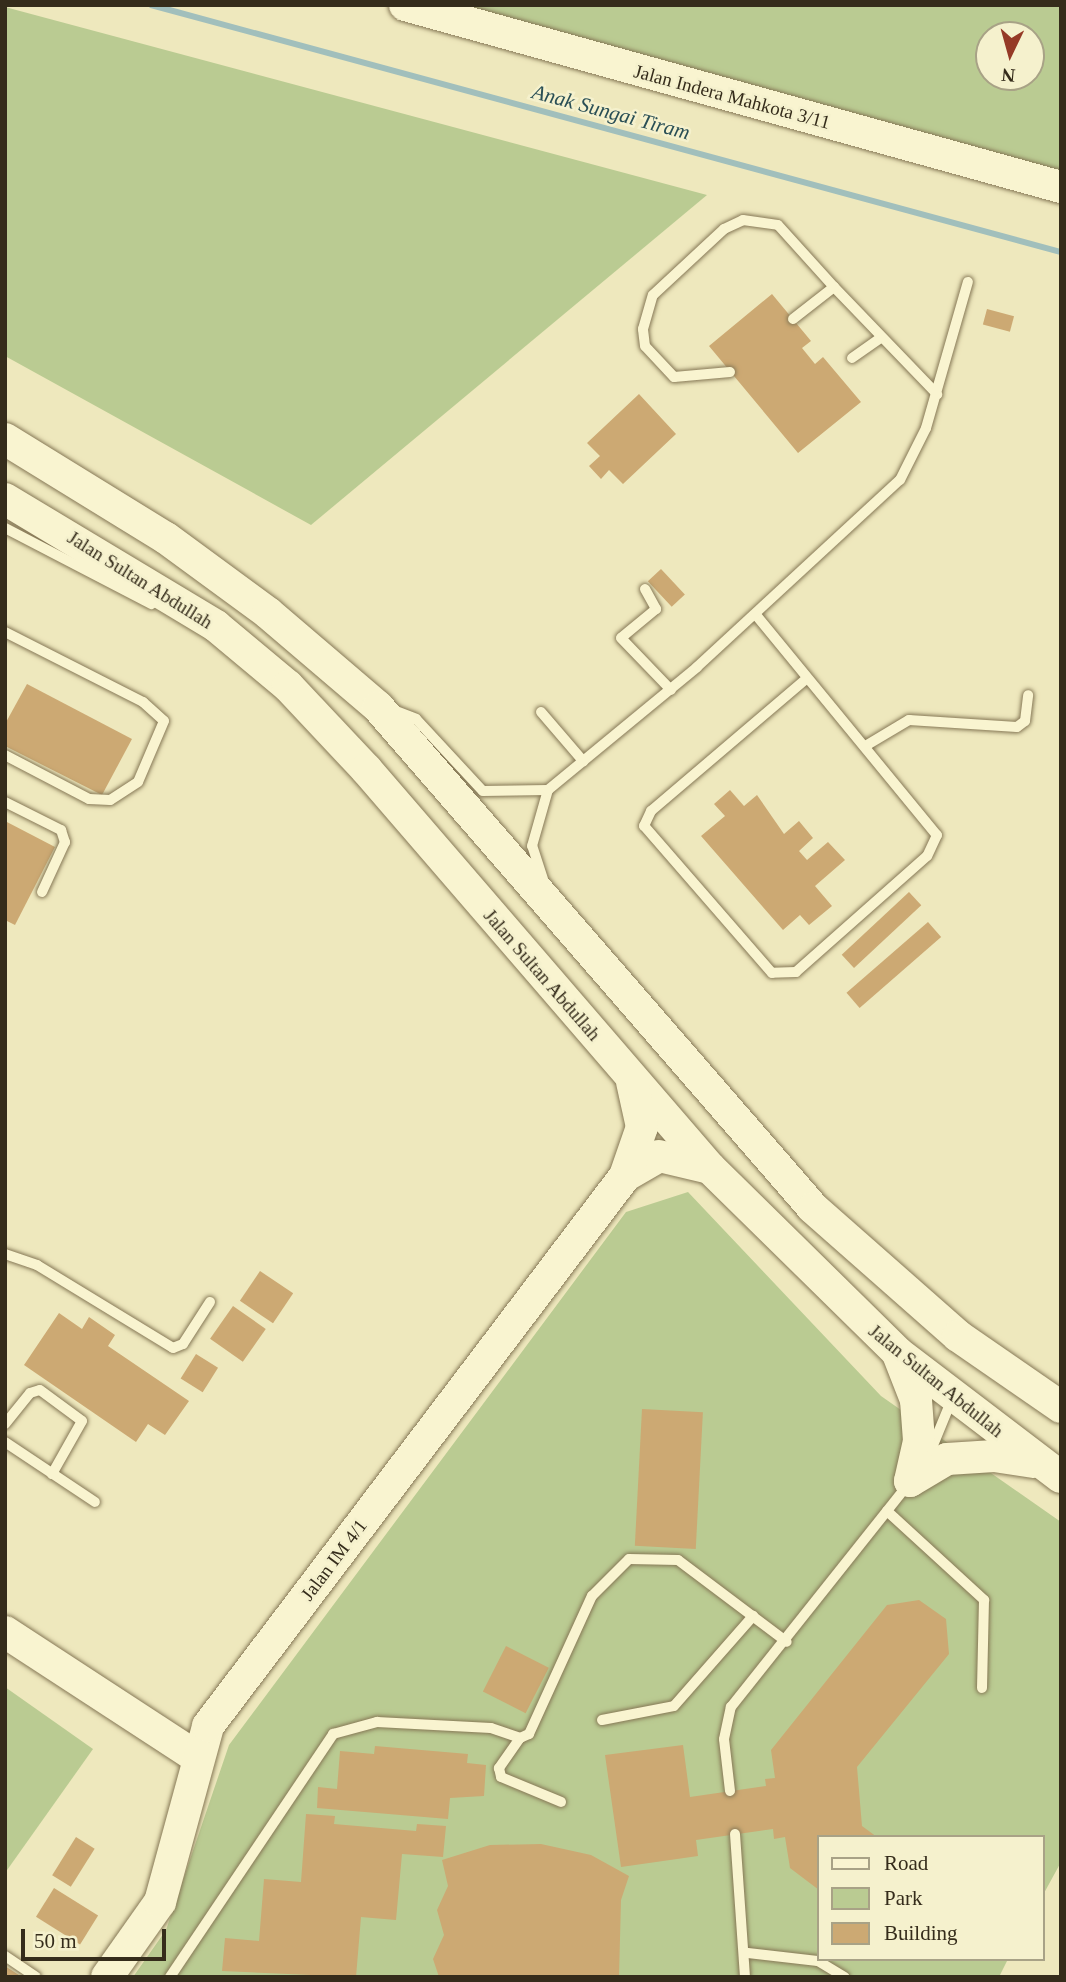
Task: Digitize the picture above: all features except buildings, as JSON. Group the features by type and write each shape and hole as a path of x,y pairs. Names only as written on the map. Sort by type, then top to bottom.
{"main road":[{"name":"Jalan Indera Mahkota 3/11","path":"405,5 1061,187"},
{"path":"5,439 166,538 304,642 378,706 571,922 813,1208 958,1336 1061,1407"},
{"name":"Jalan Sultan Abdullah","path":"5,499 216,626 334,733 710,1168 898,1353 1050,1470"},
{"name":"Jalan IM 4/1","path":"107,1977 160,1902 208,1727 625,1176 642,1127 631,1077"},
{"name":"Jalan IM 4/1","path":"625,1176 659,1156 710,1168"},
{"path":"953,1397 958,1336"},
{"path":"898,1353 916,1400 919,1441 910,1481"},
{"path":"910,1481 947,1460 995,1456 1050,1470"},
{"path":"5,1632 198,1758"}],"lane":[{"path":"730,372 674,377 645,346 643,329 653,295 724,229 743,220 778,225 881,338 937,394"},
{"path":"571,922 539,873 532,846 548,790 671,690 756,615 900,480 937,394 968,282"},
{"path":"793,319 834,287"},
{"path":"852,358 881,338"},
{"path":"5,528 158,607 216,626"},
{"path":"645,589 656,609 621,638 671,690"},
{"path":"756,615 806,678 933,826 935,844 796,972 772,973 644,826 651,811 806,678"},
{"path":"5,632 143,702 164,722 138,782 110,800 89,799 5,755"},
{"path":"867,746 909,720 1017,727 1025,721 1028,695"},
{"path":"378,706 416,719 483,791 548,790"},
{"path":"541,712 583,761"},
{"path":"5,802 61,830 65,842 42,892"},
{"path":"5,1254 37,1265 173,1348 183,1345 210,1302"},
{"path":"5,1424 30,1393 40,1390 82,1421 52,1474"},
{"path":"730,1791 724,1739 731,1707 786,1642 931,1452 953,1397"},
{"path":"5,1442 95,1502"},
{"path":"887,1511 984,1600 982,1688"},
{"path":"561,1802 502,1777 499,1768 520,1738 536,1726 592,1596 629,1559 678,1560 786,1642"},
{"path":"602,1720 674,1706 753,1616"},
{"path":"170,1977 333,1734 377,1722 491,1728 520,1738"},
{"path":"735,1834 748,1953 745,1977"},
{"path":"748,1953 818,1961 845,1977"},
{"path":"5,1956 36,1977"}],"green space":[{"path":"445,5 1061,5 1061,186"},
{"path":"5,7 707,195 311,525 5,356"},
{"path":"688,1192 881,1396 1061,1522 1061,1862 1045,1891 1045,1835 818,1835 818,1961 1007,1961 999,1977 133,1977 166,1930 229,1745 626,1212"},
{"path":"5,1687 93,1749 5,1873"}],"waterway":[{"name":"Anak Sungai Tiram","path":"151,5 1061,252"}]}
